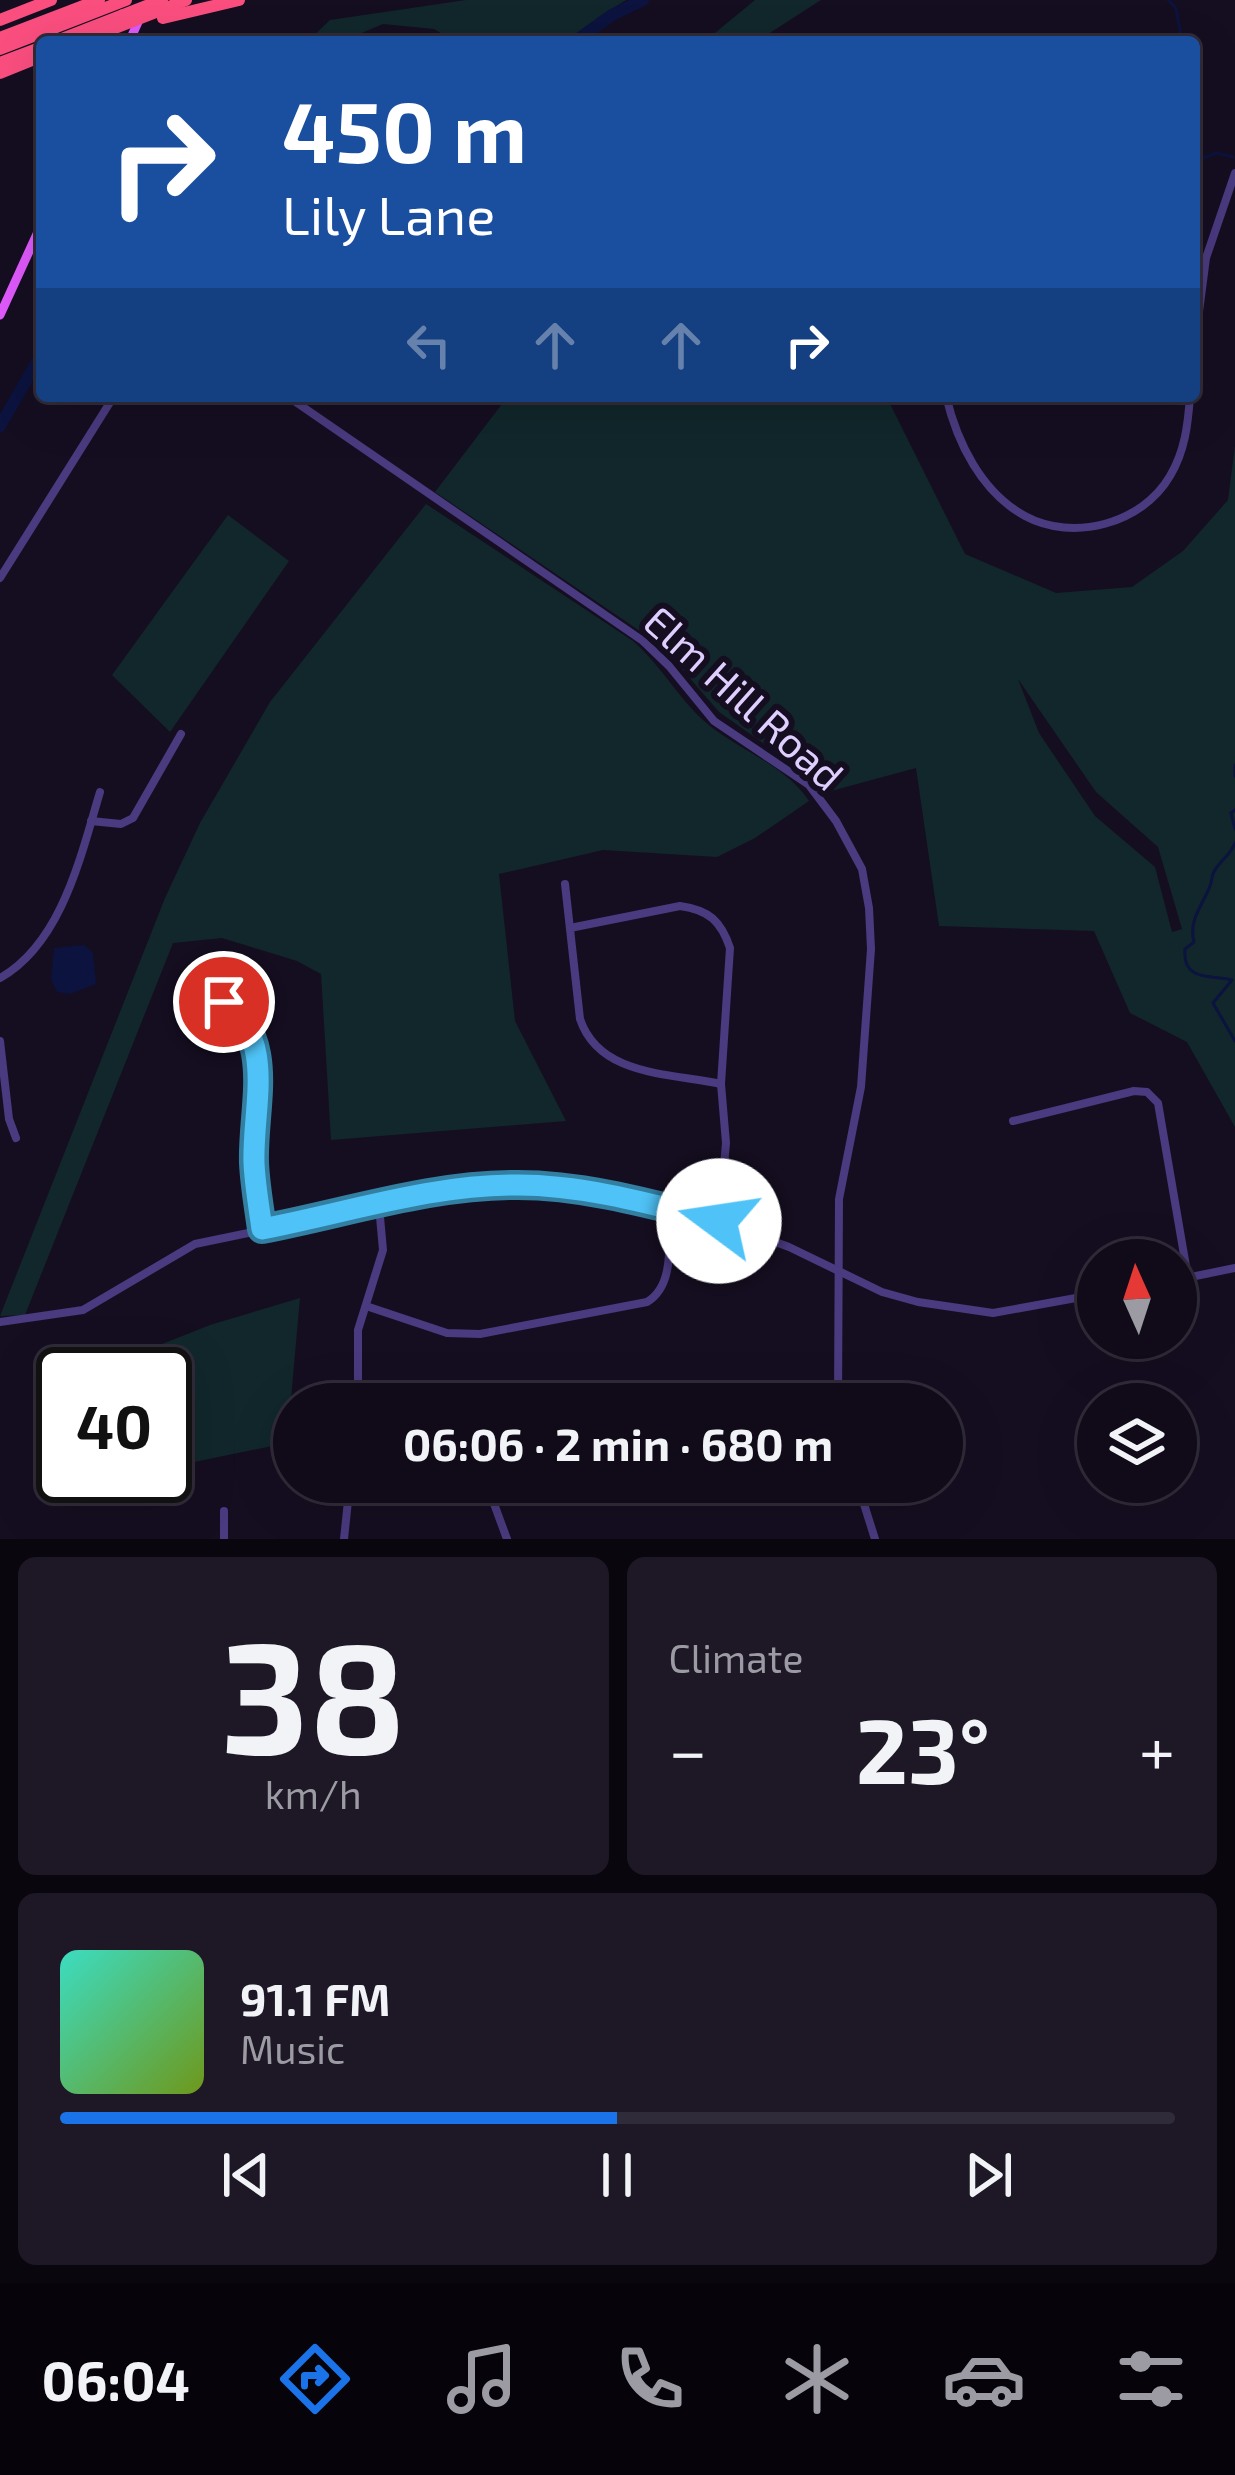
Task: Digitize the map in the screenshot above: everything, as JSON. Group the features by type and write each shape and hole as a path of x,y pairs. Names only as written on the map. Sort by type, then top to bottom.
{"highway":[{"path":"0,20 51,0"},
{"path":"0,38 99,0"},
{"path":"0,49 126,0"},
{"path":"74,36 186,0"},
{"path":"165,8 238,0"},
{"path":"92,36 124,21"},
{"path":"0,63 36,48"},
{"path":"0,73 36,58"}],"main road":[{"path":"132,36 149,0"},
{"path":"0,316 36,236"}],"street":[{"path":"1200,304 1206,258 1235,173"},
{"path":"0,578 110,402"},
{"name":"Elm Hill Road","path":"296,402 643,640 713,721 793,771 836,821 862,869 871,949 862,1087 839,1199 838,1383"},
{"path":"948,402 955,428 991,489 1025,517 1067,528 1119,520 1157,494 1181,452 1187,402"},
{"path":"91,821 121,824 134,818 181,734"},
{"path":"0,978 23,962 51,924 100,792"},
{"path":"565,884 580,1019 587,1040 618,1064 721,1084"},
{"path":"570,928 680,906 698,908 714,918 730,948 721,1084 727,1143 719,1221"},
{"path":"224,1002 240,1014 254,1037 259,1086 254,1162 262,1229"},
{"path":"0,1041 9,1119 16,1138"},
{"path":"1013,1121 1134,1090 1147,1092 1158,1103 1181,1239"},
{"path":"0,1322 83,1310 195,1244 466,1188 524,1184 719,1221 790,1247 882,1292 993,1313 1077,1298"},
{"path":"358,1383 358,1330 383,1250 380,1206"},
{"path":"366,1306 447,1333 480,1334 647,1302 660,1294 666,1282 670,1209"},
{"path":"1197,1276 1235,1268"},
{"path":"344,1539 348,1503"},
{"path":"496,1503 507,1539"},
{"path":"864,1503 875,1539"},
{"path":"224,1511 224,1539"}],"green space":[{"path":"466,0 626,0 596,19 589,36 446,36 434,29 383,24 354,36 313,36 330,20"},
{"path":"755,0 821,0 765,36 711,36"},
{"path":"503,402 889,402 965,554 1056,593 1132,587 1183,551 1228,500 1235,446 1235,1127 1187,1042 1130,1013 1094,931 939,926 916,768 831,791 719,712 662,646 435,492","holes":["1018,679 1096,792 1158,847 1182,929 1172,932 1155,867 1095,816 1039,733"]},
{"path":"426,504 633,641 700,717 776,769 809,801 717,857 603,850 499,874 515,1021 566,1121 331,1140 321,974 297,961 222,938 173,943 25,1315 0,1316 165,898 200,823 270,702"},
{"path":"228,515 289,561 170,732 112,675"},
{"path":"300,1298 292,1383 273,1383 273,1446 192,1462 192,1347 154,1347"}],"shaded area":[{"path":"84,945 93,953 96,984 70,994 57,992 51,979 54,948"}],"waterway":[{"path":"582,36 643,0"},
{"path":"1168,0 1176,8 1181,36"},
{"path":"1200,159 1217,153 1233,157"},
{"path":"0,426 36,363"},
{"path":"1235,765 1235,776"},
{"path":"1235,810 1231,813 1235,829"},
{"path":"1235,843 1214,872 1195,920 1194,942 1185,949 1185,960 1193,972 1232,980 1213,1003 1235,1041"}],"route":[{"path":"224,1002 240,1014 254,1037 259,1086 254,1162 262,1229 466,1188 524,1184 599,1194 719,1221"}]}
